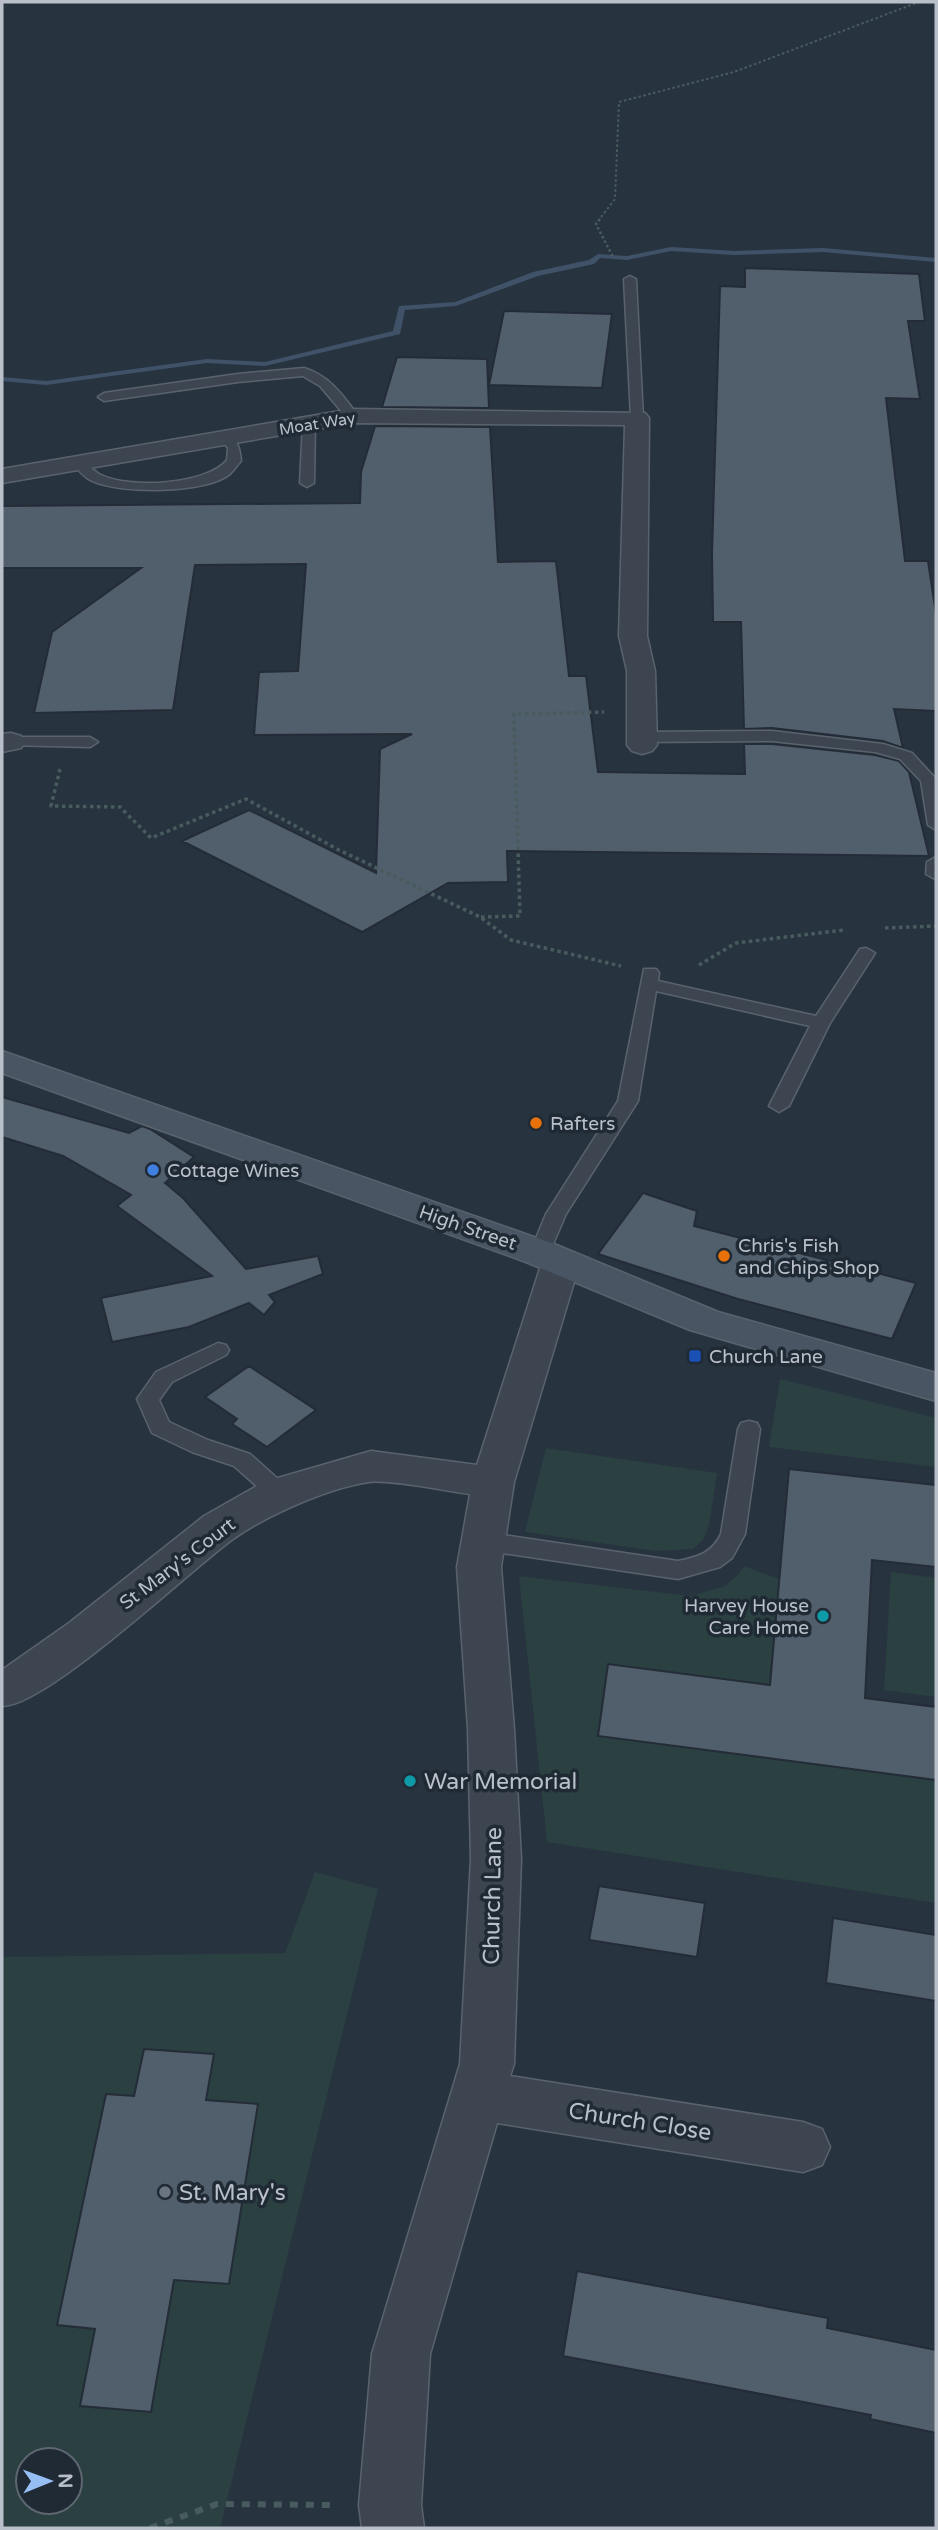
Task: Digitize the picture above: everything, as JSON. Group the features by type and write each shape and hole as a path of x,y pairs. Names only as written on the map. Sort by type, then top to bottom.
{"street":[{"name":"Moat Way","path":"2,476 352,416 637,418"},
{"path":"637,418 633,636 641,671 642,741"},
{"name":"High Street","path":"2,1061 551,1257 704,1321 936,1387"},
{"name":"Church Lane","path":"392,2517 401,2354 487,2064 496,1859 491,1729 478,1567 493,1482 551,1257"},
{"name":"St Mary's Court","path":"2,1688 10,1688 85,1635 219,1527 279,1493 371,1466 493,1482"},
{"name":"Church Close","path":"478,2095 803,2147"}],"lane":[{"path":"630,279 637,418"},
{"path":"104,397 238,378 304,372 311,373 339,399 352,416"},
{"path":"307,483 309,423"},
{"path":"79,463 95,477 118,484 161,485 198,480 224,472 234,461 234,448 226,438"},
{"path":"642,741 772,737 877,747 906,756 929,780 936,825"},
{"path":"6,743 90,742"},
{"path":"935,874 936,862"},
{"path":"779,1106 821,1023 866,953"},
{"path":"551,1257 556,1213 628,1101 649,979 821,1023"},
{"path":"218,1350 164,1377 148,1399 160,1427 200,1446 242,1460 279,1493"},
{"path":"482,1541 678,1570 709,1564 726,1550 733,1534 749,1429"}],"path":[{"path":"630,279 604,269 612,257 596,224 615,199 619,102 677,91 733,74 919,2"},
{"path":"480,917 520,915 514,713 604,712 603,700"},
{"path":"67,743 51,806 120,807 151,838 246,799 339,850 480,917 511,940 649,979 680,976 736,943 850,930"},
{"path":"875,929 936,926"},
{"path":"150,2528 217,2504 392,2517"}],"green space":[{"path":"780,1379 936,1418 936,1467 769,1447"},
{"path":"546,1448 717,1473 709,1525 704,1539 693,1549 655,1551 525,1532"},
{"path":"744,1566 779,1579 769,1684 609,1664 597,1736 936,1781 936,1903 547,1842 519,1576 691,1596 725,1586"},
{"path":"891,1572 936,1578 936,1697 884,1690"},
{"path":"315,1872 378,1889 220,2528 2,2528 2,1957 285,1953"}],"building":[{"path":"745,268 919,274 925,321 908,321 920,399 886,398 905,561 928,561 936,614 936,711 894,709 903,748 883,741 772,728 744,729 741,622 713,622 712,553 720,286 745,287"},
{"path":"504,311 612,314 602,388 489,385"},
{"path":"397,357 487,359 489,408 382,407"},
{"path":"375,426 490,427 498,562 556,561 569,676 586,676 598,772 745,774 744,744 772,744 875,755 899,761 909,772 929,856 507,851 508,882 448,883 362,932 182,841 249,810 376,873 380,749 412,734 254,735 259,672 298,671 306,564 195,565 173,710 34,713 52,632 141,568 2,568 2,506 360,503 361,472"},
{"path":"2,1097 129,1133 142,1126 150,1129 194,1157 165,1183 183,1198 246,1269 318,1256 323,1274 269,1295 275,1302 264,1315 249,1303 189,1327 112,1342 101,1298 212,1276 117,1206 131,1195 63,1156 2,1137"},
{"path":"643,1193 697,1211 694,1226 916,1283 892,1339 738,1299 598,1254"},
{"path":"249,1366 316,1410 267,1447 232,1424 237,1419 205,1397"},
{"name":"Harvey House Care Home","path":"789,1469 936,1485 936,1567 872,1560 865,1698 936,1707 936,1780 598,1736 608,1664 770,1685"},
{"path":"599,1886 705,1903 697,1957 589,1940"},
{"path":"833,1918 936,1935 936,2001 826,1983"},
{"name":"St. Mary's","path":"144,2049 214,2054 206,2100 258,2104 229,2284 174,2280 151,2412 80,2406 95,2329 57,2325 106,2094 134,2096"},
{"path":"577,2271 828,2318 827,2328 936,2350 936,2433 870,2419 871,2415 563,2356"}],"waterway":[{"path":"2,379 46,383 207,361 265,364 397,332 402,308 456,304 536,274 591,262 598,256 627,258 671,249 734,253 823,250 936,260"}],"place":[{"name":"Rafters","path":"536,1123"},
{"name":"Cottage Wines","path":"153,1170"},
{"name":"Chris's Fish and Chips Shop","path":"724,1256"},
{"name":"Church Lane","path":"695,1356"},
{"name":"Harvey House Care Home","path":"823,1616"},
{"name":"War Memorial","path":"410,1781"},
{"name":"St. Mary's","path":"165,2192"}]}
